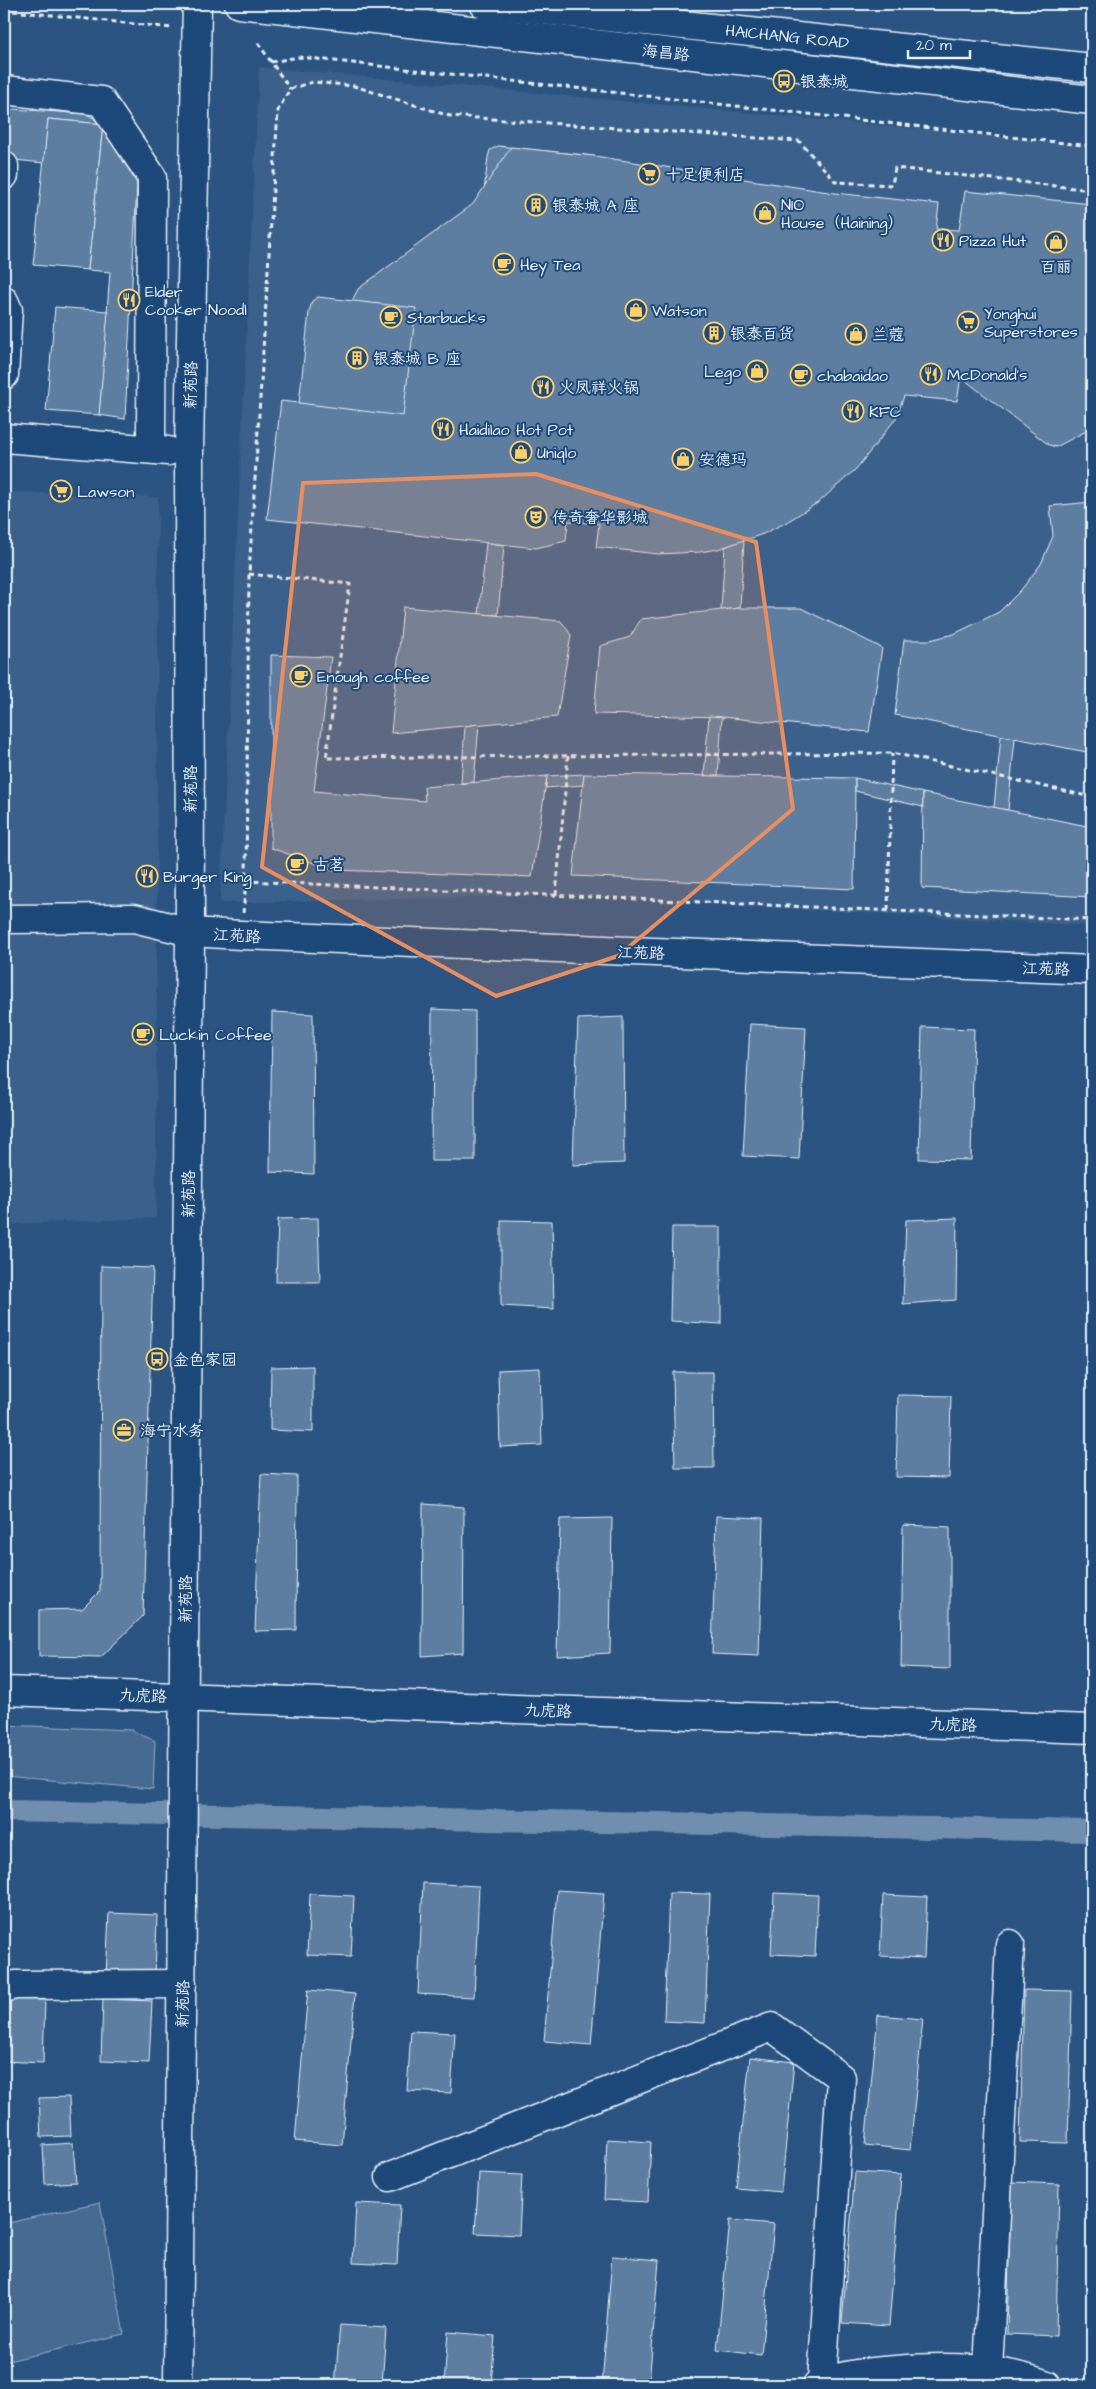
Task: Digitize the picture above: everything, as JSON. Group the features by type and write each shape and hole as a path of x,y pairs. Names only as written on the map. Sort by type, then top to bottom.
{"street":[{"name":"新苑路","path":"178,2385 190,932 189,452 197,4"},
{"name":"海昌路","path":"239,4 1092,100"},
{"name":"HAICHANG ROAD","path":"484,4 1092,68"},
{"path":"4,90 101,101 152,177 151,449"},
{"path":"4,301 8,310 4,375"},
{"path":"4,438 189,452"},
{"name":"江苑路","path":"4,919 134,918 190,932 241,935 1092,970"},
{"name":"九虎路","path":"4,1691 1092,1729"},
{"path":"988,2370 1010,1944"},
{"path":"4,1988 14,1985 182,1984"},
{"path":"390,2177 772,2027 841,2078 820,2384 855,2373 937,2367 988,2370 1024,2376 1047,2385"}],"path":[{"path":"4,10 173,28"},
{"path":"258,43 290,89"},
{"path":"271,62 299,57 1092,146"},
{"path":"241,935 246,881 249,574 278,110 290,89 313,82 354,86 450,116 799,141 836,182 892,185 895,168 1092,190"},
{"path":"249,574 350,584 326,758 892,753 1092,797"},
{"path":"888,910 892,753"},
{"path":"556,895 568,756"},
{"path":"246,881 1092,920"}],"highlighted area":[{"path":"536,474 756,542 793,809 618,956 496,996 262,867 303,483"}],"shaded area":[{"path":"259,67 1092,145 1092,926 556,895 220,903"},
{"path":"8,492 158,497 156,1218 12,1224"},
{"path":"4,1725 131,1730 155,1741 153,1789 4,1776"},
{"path":"100,2202 124,2334 4,2362 4,2224"}],"building":[{"path":"14,109 87,114 103,124 48,119 44,163 4,159 4,115"},
{"path":"48,119 103,124 88,270 33,265"},
{"path":"103,124 137,184 125,419 99,415 110,272 88,270"},
{"name":"银泰城 A 座","path":"498,146 594,156 582,264 477,252 488,157 490,150"},
{"name":"银泰百货","path":"511,147 594,156 835,193 939,204 936,229 959,230 965,191 1092,204 1092,428 1056,447 1049,445 961,377 957,401 904,396 896,418 856,469 819,502 763,534 718,549 700,552 658,554 596,547 599,524 568,521 566,541 536,548 267,519 281,401 299,403 358,289 473,204"},
{"name":"银泰城 B 座","path":"318,297 416,308 403,416 299,403 309,312 312,301"},
{"path":"55,307 108,311 99,415 46,411"},
{"path":"1092,502 1092,753 895,715 904,640 930,640 954,634 999,612 1021,590 1041,564 1053,536 1050,506"},
{"path":"744,540 740,608 721,610 725,547"},
{"path":"486,543 504,545 498,615 479,614"},
{"path":"403,607 561,621 571,635 557,717 391,733"},
{"path":"740,608 801,608 882,648 869,732 722,717 594,714 600,646 630,637 641,619"},
{"path":"271,655 331,657 314,791 425,801 424,787 547,776 532,877 334,870 271,848"},
{"path":"709,716 722,717 718,776 704,776"},
{"path":"479,724 474,782 461,783 465,726"},
{"path":"1001,736 1015,738 1008,810 994,808"},
{"path":"584,774 583,785 546,788 547,776"},
{"path":"584,774 855,778 854,889 573,876"},
{"path":"855,778 923,793 923,807 855,791"},
{"path":"923,793 1092,827 1092,897 922,888"},
{"path":"432,1009 475,1011 475,1161 431,1161"},
{"path":"272,1012 313,1014 314,1174 270,1172"},
{"path":"623,1017 624,1163 573,1165 578,1019"},
{"path":"750,1024 806,1027 799,1159 743,1156"},
{"path":"922,1027 974,1029 971,1160 919,1159"},
{"path":"318,1218 320,1282 276,1282 278,1219"},
{"path":"957,1218 956,1300 903,1304 906,1220"},
{"path":"501,1220 552,1221 554,1309 501,1306"},
{"path":"672,1227 721,1227 721,1324 670,1321"},
{"name":"海宁水务","path":"101,1266 153,1268 143,1616 101,1657 39,1656 39,1610 82,1609 100,1591"},
{"path":"313,1366 313,1432 270,1430 271,1367"},
{"path":"540,1368 542,1445 500,1447 498,1370"},
{"path":"673,1372 713,1372 714,1468 675,1468"},
{"path":"898,1395 951,1396 949,1478 896,1477"},
{"path":"261,1474 297,1476 296,1630 255,1631"},
{"path":"423,1504 464,1507 463,1653 422,1656"},
{"path":"716,1516 763,1518 759,1656 712,1654"},
{"path":"612,1518 610,1653 557,1656 560,1519"},
{"path":"903,1525 950,1527 950,1669 901,1667"},
{"path":"423,1883 479,1886 474,1997 418,1994"},
{"path":"557,1890 604,1893 591,2045 544,2041"},
{"path":"669,1893 710,1894 705,2023 664,2021"},
{"path":"774,1893 818,1895 815,1956 771,1954"},
{"path":"310,1894 354,1896 351,1957 307,1955"},
{"path":"883,1895 927,1897 924,1958 880,1956"},
{"path":"109,1913 157,1915 155,1978 106,1976"},
{"path":"308,1990 355,1994 342,2145 295,2141"},
{"path":"1024,1990 1072,1991 1068,2143 1020,2142"},
{"path":"4,1999 45,2000 43,2063 4,2061"},
{"path":"103,1999 152,2001 149,2063 101,2061"},
{"path":"878,2015 923,2019 910,2150 865,2145"},
{"path":"411,2031 455,2033 451,2093 407,2091"},
{"path":"750,2057 794,2062 781,2192 736,2188"},
{"path":"69,2097 71,2136 41,2137 39,2098"},
{"path":"607,2139 651,2142 648,2202 604,2200"},
{"path":"73,2143 76,2182 45,2184 43,2145"},
{"path":"855,2172 901,2175 889,2326 842,2323"},
{"path":"479,2173 522,2175 519,2235 475,2233"},
{"path":"1011,2182 1059,2184 1056,2336 1007,2334"},
{"path":"356,2203 400,2205 397,2265 353,2263"},
{"path":"730,2220 774,2224 761,2355 717,2350"},
{"path":"612,2256 659,2260 649,2385 602,2385"},
{"path":"340,2325 386,2328 382,2385 335,2385"},
{"path":"448,2332 495,2336 491,2385 444,2385"}],"waterway":[{"path":"4,1811 1092,1831"}],"place":[{"name":"银泰城","path":"784,81"},
{"name":"十足便利店","path":"649,174"},
{"name":"银泰城 A 座","path":"536,205"},
{"name":"NIO House（Haining）","path":"765,213"},
{"name":"Pizza Hut","path":"943,240"},
{"name":"百丽","path":"1056,242"},
{"name":"Hey Tea","path":"504,264"},
{"name":"Elder Cooker Noodl","path":"129,300"},
{"name":"Watson","path":"636,310"},
{"name":"Starbucks","path":"391,317"},
{"name":"Yonghui Superstores","path":"968,322"},
{"name":"银泰百货","path":"714,333"},
{"name":"兰蔻","path":"856,334"},
{"name":"银泰城 B 座","path":"357,358"},
{"name":"Lego","path":"757,371"},
{"name":"McDonald's","path":"931,374"},
{"name":"chabaidao","path":"801,375"},
{"name":"火凤祥火锅","path":"543,387"},
{"name":"KFC","path":"853,411"},
{"name":"Haidilao Hot Pot","path":"443,429"},
{"name":"Uniqlo","path":"521,452"},
{"name":"安德玛","path":"683,459"},
{"name":"Lawson","path":"61,491"},
{"name":"传奇奢华影城","path":"536,517"},
{"name":"Enough coffee","path":"301,676"},
{"name":"古茗","path":"297,864"},
{"name":"Burger King","path":"147,876"},
{"name":"Luckin Coffee","path":"143,1034"},
{"name":"金色家园","path":"157,1359"},
{"name":"海宁水务","path":"124,1430"}]}
